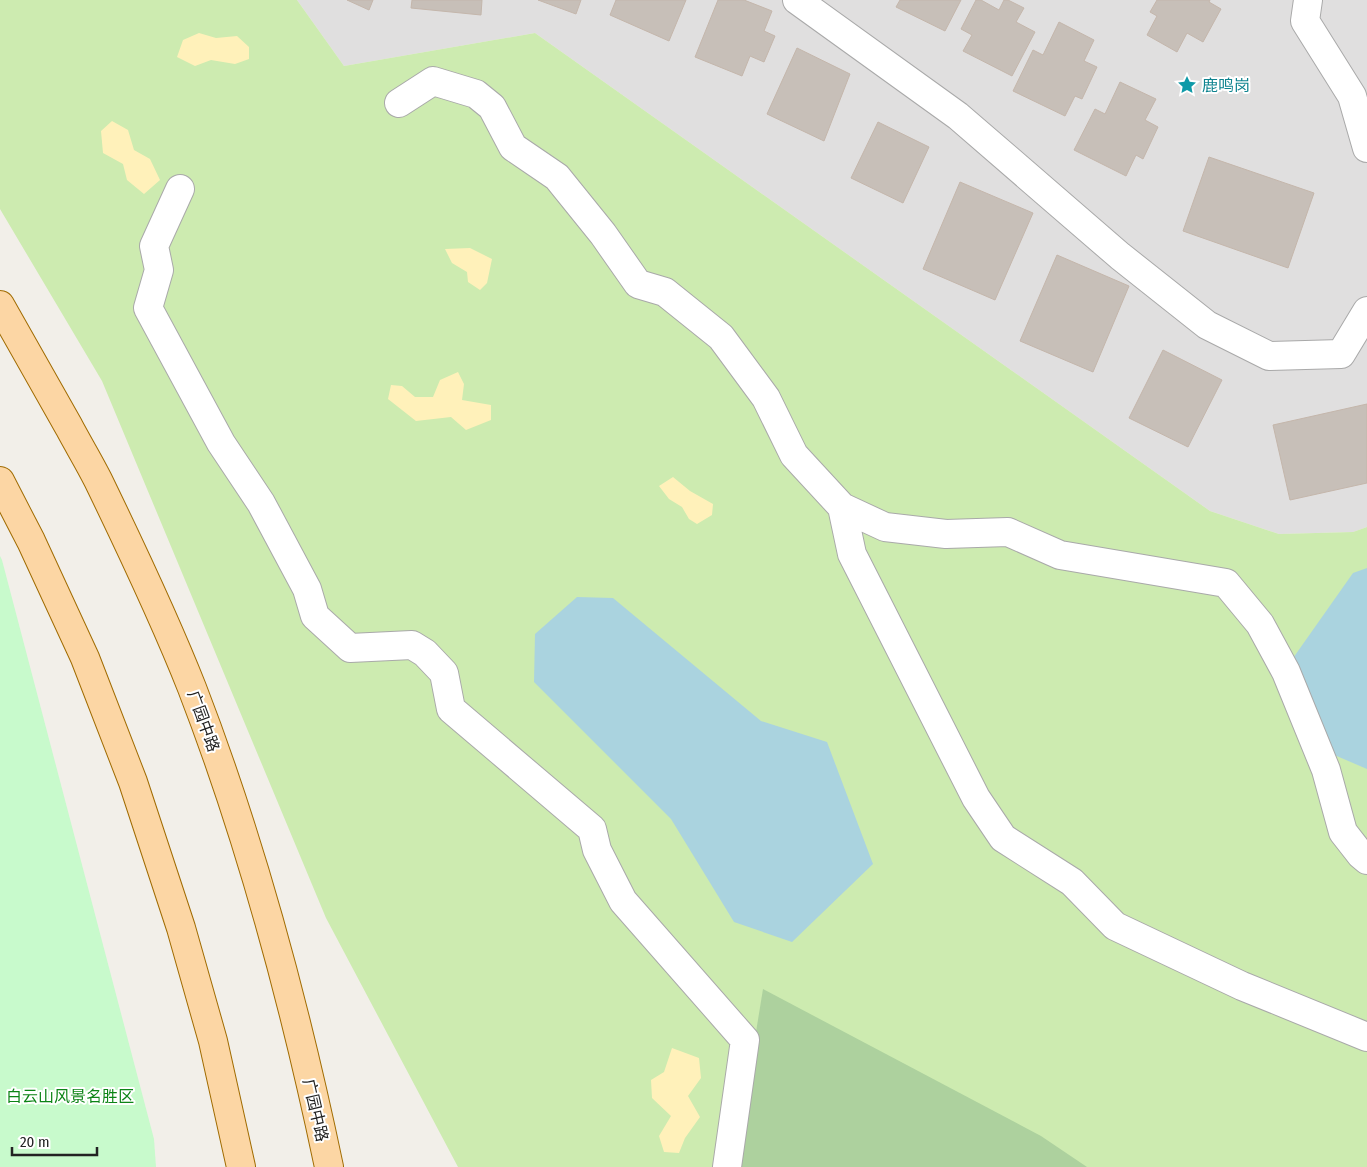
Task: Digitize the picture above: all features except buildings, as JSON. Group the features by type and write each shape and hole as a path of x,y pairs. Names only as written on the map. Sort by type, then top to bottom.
{"main road":[{"name":"广园中路","path":"0,305 97,479 156,603 192,688 225,779 259,887 289,998 329,1167"},
{"path":"0,480 31,541 85,658 133,782 181,928 213,1041 240,1167"}],"lane":[{"path":"797,0 958,116 1120,256 1207,325 1270,356 1341,354 1367,310"},
{"path":"1308,0 1305,21 1352,96 1367,148"},
{"path":"399,103 433,82 476,94 492,107 513,147 557,177 603,234 638,284 665,292 721,337 766,398 794,455 842,507 885,527 946,534 1008,532 1060,555 1226,583 1260,624 1286,672 1326,770 1343,832 1367,860"},
{"path":"180,189 154,246 159,270 148,308 221,443 262,503 307,589 315,616 350,648 412,645 425,653 444,673 451,709 592,829 597,850 623,901 745,1040 727,1167"},
{"path":"842,507 852,554 976,798 1003,838 1072,882 1114,926 1242,986 1367,1037"}],"shaded area":[{"path":"297,0 1367,0 1367,527 1353,532 1279,534 1210,511 535,33 344,66"}],"green space":[{"path":"0,0 297,0 344,66 535,33 1210,511 1279,534 1353,532 1367,527 1367,1167 458,1167 326,918 102,381 0,209"},
{"name":"白云山风景名胜区","path":"0,556 154,1139 156,1167 0,1167"},
{"path":"763,989 1041,1136 1087,1167 734,1167"}],"sand":[{"path":"199,33 216,38 237,36 249,47 249,59 235,64 211,60 195,66 177,57 183,40"},
{"path":"112,121 128,130 134,150 150,159 160,180 144,194 127,180 123,164 103,153 101,131"},
{"path":"470,248 492,259 487,283 480,290 468,282 467,272 452,263 445,249"},
{"path":"458,372 464,384 462,400 491,405 491,420 466,430 451,417 416,421 388,399 391,385 402,386 415,397 433,397 440,380"},
{"path":"673,477 690,491 713,504 712,515 697,524 689,519 682,507 669,499 659,486"},
{"path":"672,1048 699,1058 701,1078 688,1096 700,1117 685,1138 679,1153 664,1152 659,1136 671,1116 652,1098 651,1080 664,1072"}],"water":[{"path":"1367,568 1367,769 1332,754 1291,661 1353,573"},
{"path":"577,597 613,598 761,721 827,742 873,864 792,942 734,922 671,819 534,682 535,634"}],"place":[{"name":"鹿鸣岗","path":"1187,85"}]}
